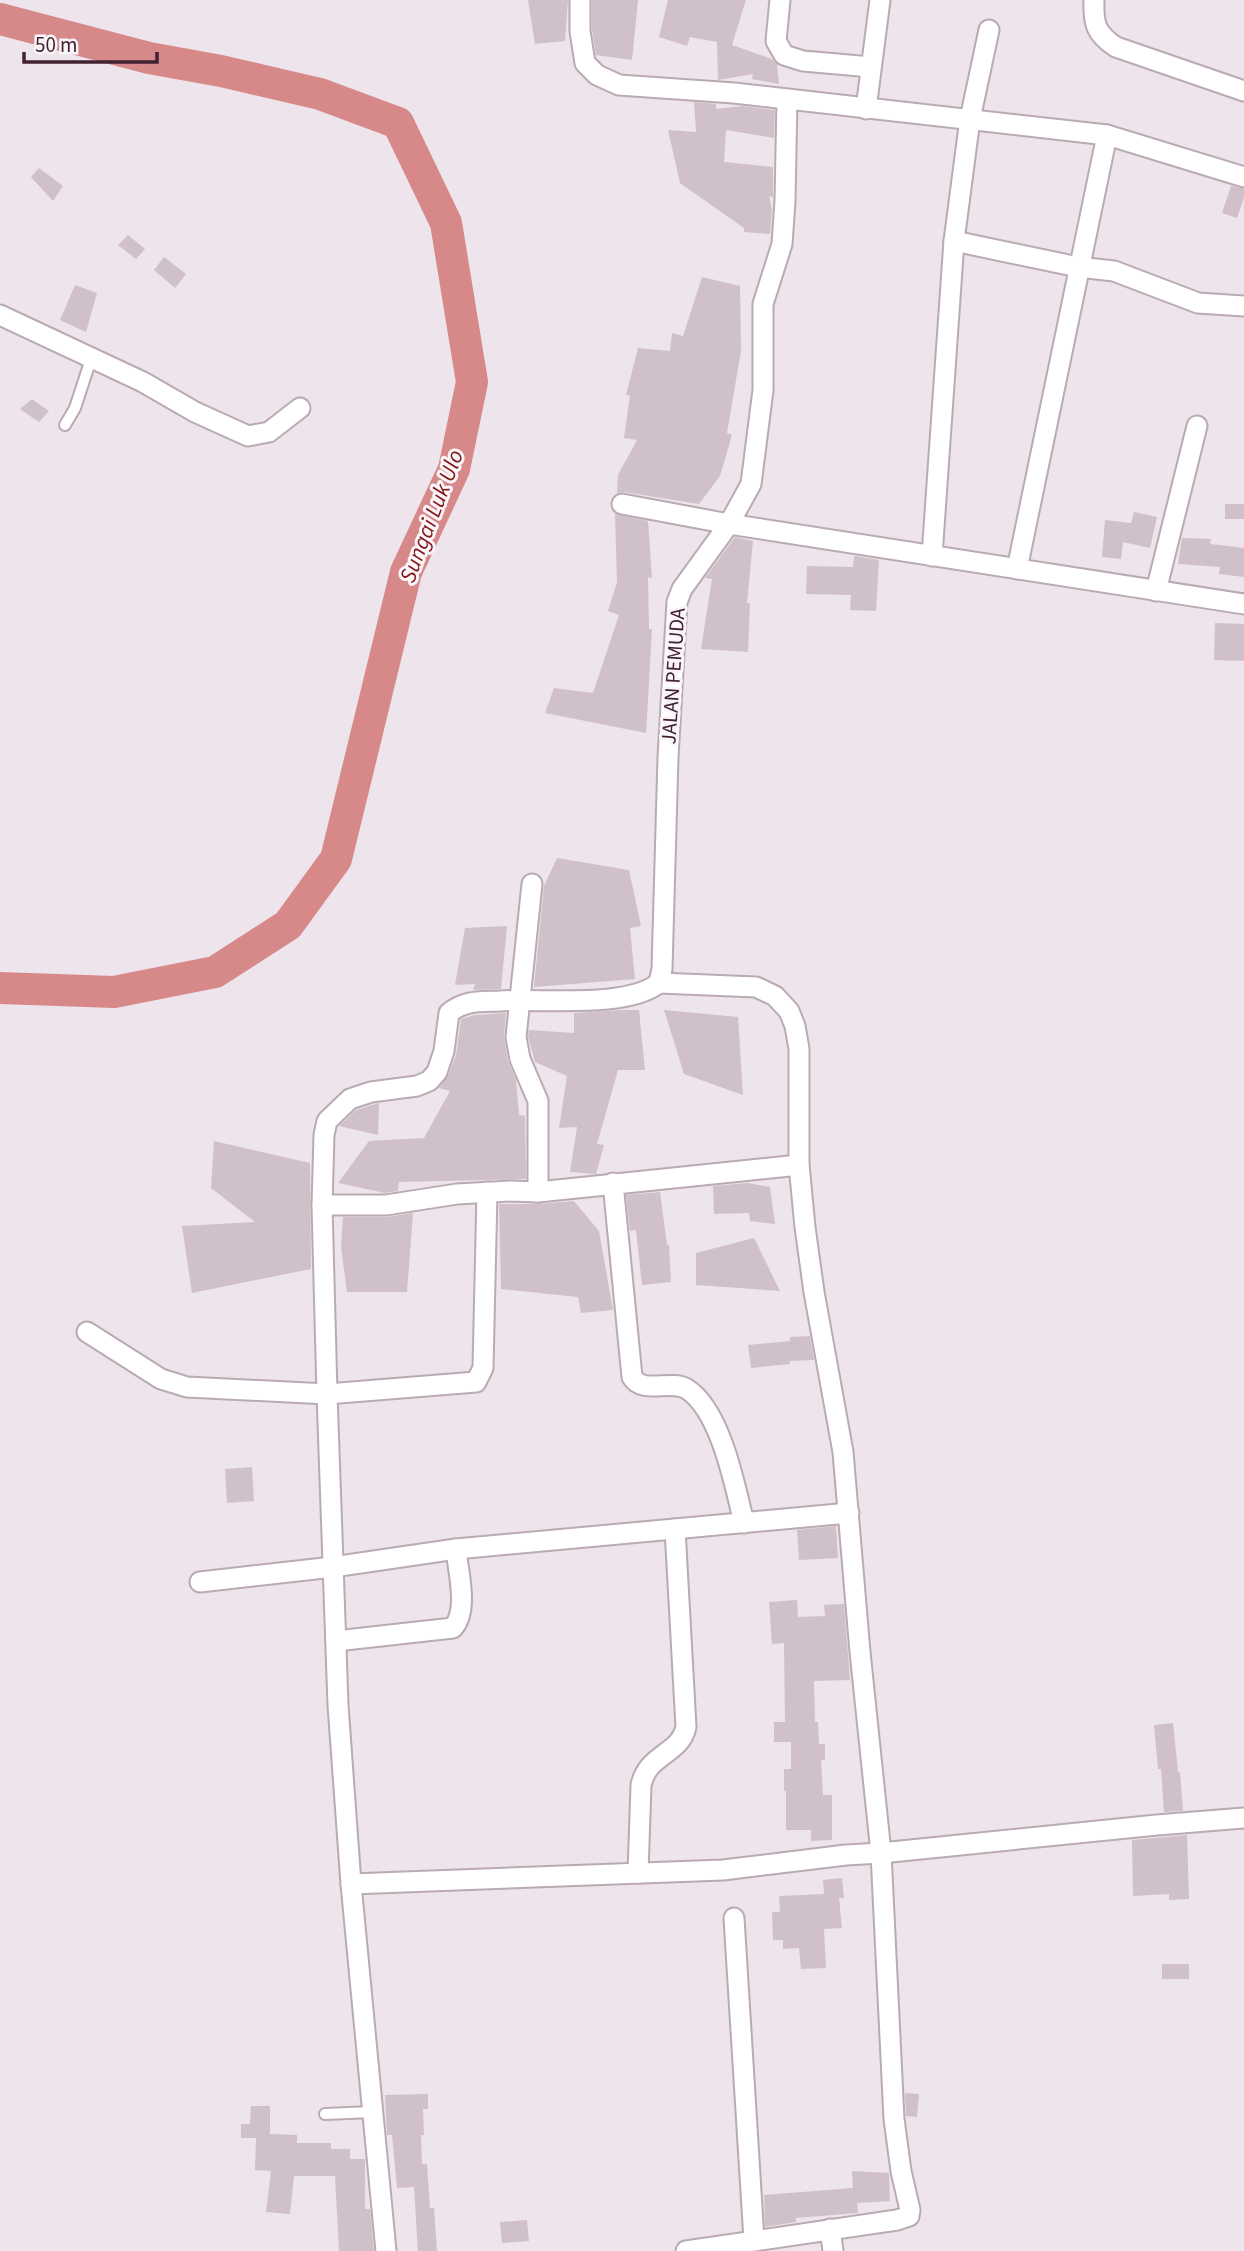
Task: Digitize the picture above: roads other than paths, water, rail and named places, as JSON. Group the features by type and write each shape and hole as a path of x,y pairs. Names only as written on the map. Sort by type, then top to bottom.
{"street":[{"path":"580,0 580,31 585,63 597,75 619,85 734,93 1107,135 1244,177"},
{"path":"780,0 776,41 783,55 803,61 871,67"},
{"path":"874,110 871,67 880,0"},
{"path":"1094,0 1095,23 1102,38 1116,47 1244,91"},
{"path":"932,556 954,242 970,119 989,30"},
{"name":"JALAN PEMUDA","path":"659,983 662,970 668,757 677,602 682,589 729,524 751,484 763,390 763,304 782,244 787,99"},
{"path":"1017,569 1107,135"},
{"path":"954,242 1078,267 1114,271 1198,303 1244,306"},
{"path":"0,315 143,382 195,412 248,436 269,432 300,408"},
{"path":"1156,591 1197,426"},
{"path":"622,504 729,524 1244,604"},
{"path":"532,884 517,1049 538,1101 538,1192"},
{"path":"386,2251 351,1884 332,1567 322,1205 324,1135 327,1121 350,1099 371,1092 417,1086 429,1081 438,1072 449,1013 460,1004 471,1001 564,1001 623,997 651,989 659,983 756,988 775,996 789,1011 795,1026 799,1049 799,1165 814,1292 843,1452 881,1853 894,2119 901,2171 910,2204 909,2216 902,2219 686,2251"},
{"path":"322,1205 386,1205 457,1194 538,1192 799,1165"},
{"path":"613,1183 632,1377 635,1383 643,1385 687,1388 696,1398 712,1420 727,1452 744,1523"},
{"path":"87,1332 161,1379 187,1387 327,1394 476,1381 483,1368 488,1192"},
{"path":"200,1582 456,1549 849,1513"},
{"path":"638,1872 641,1785 644,1773 654,1761 684,1738 686,1727 675,1530"},
{"path":"336,1641 453,1628 460,1620 461,1605 456,1549"},
{"path":"351,1884 723,1870 846,1854 881,1853 1244,1818"},
{"path":"734,1918 754,2240"},
{"path":"830,2229 833,2251"}],"lane":[{"path":"65,425 75,408 91,359"},
{"path":"325,2114 372,2112"}],"waterway":[{"name":"Sungai Luk Ulo","path":"0,19 149,58 221,71 320,94 398,123 446,223 472,382 454,469 406,572 336,859 288,925 215,972 114,992 0,988"}]}
